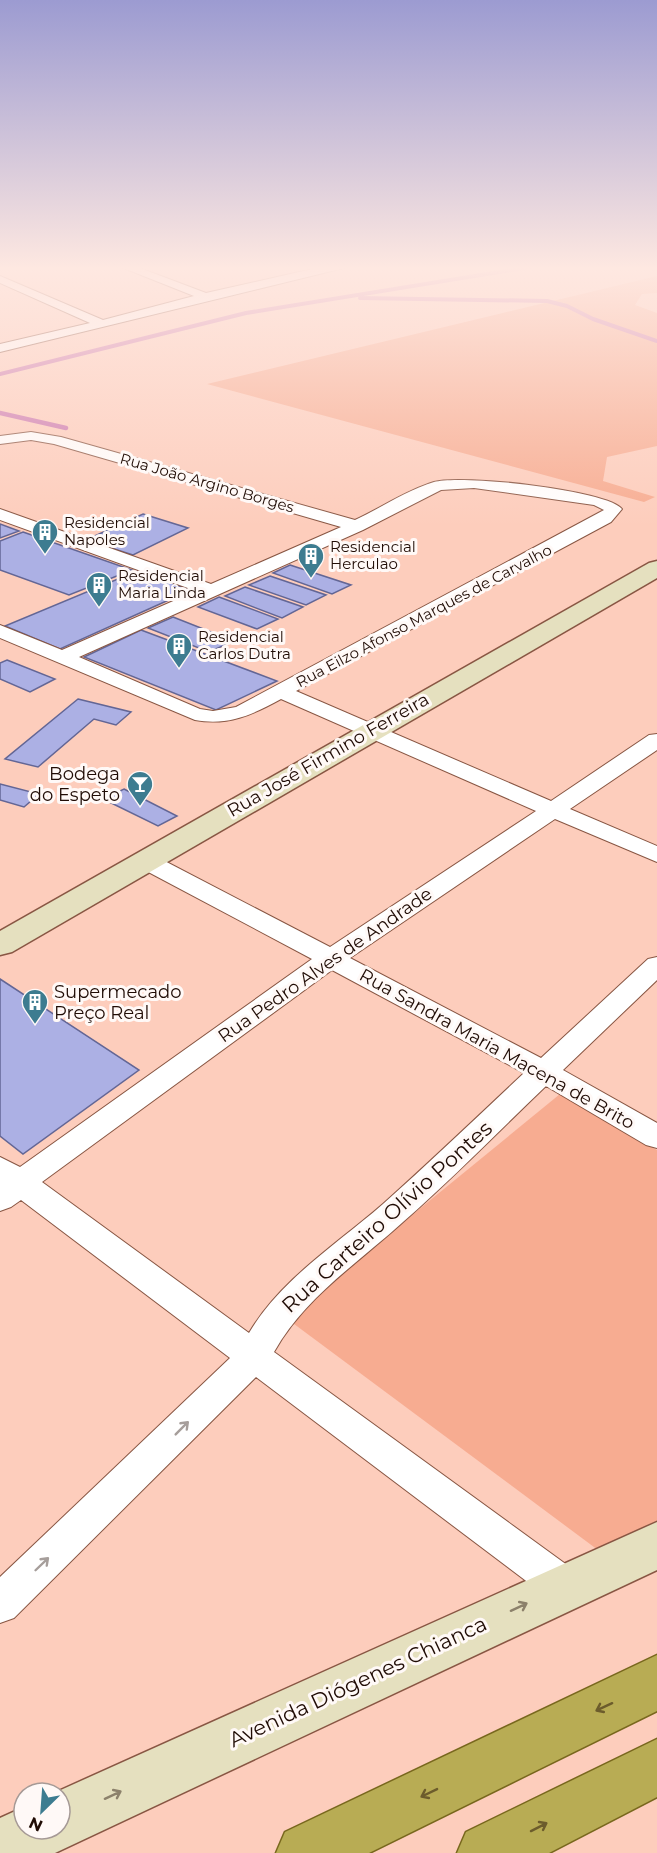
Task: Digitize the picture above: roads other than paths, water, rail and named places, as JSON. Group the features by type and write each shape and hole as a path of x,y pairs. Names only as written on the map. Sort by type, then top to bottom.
{"highway":[{"path":"306,1853 657,1682"},
{"path":"487,1853 657,1767"}],"main road":[{"name":"Rua José Firmino Ferreira","path":"0,945 371,730 657,568"},
{"name":"Avenida Diógenes Chianca","path":"72,1814 657,1545"},
{"path":"0,1848 15,1841"}],"street":[{"name":"Rua João Argino Borges","path":"0,440 31,436 56,440 357,526"},
{"name":"Rua Eilzo Afonso Marques de Carvalho","path":"0,631 195,714 213,717 242,712 605,519 614,509 598,501 474,483 438,486 357,526"},
{"path":"0,514 212,591"},
{"path":"63,657 357,526"},
{"path":"281,692 657,855"},
{"name":"Rua Pedro Alves de Andrade","path":"7,1184 54,1156 330,959 657,740"},
{"name":"Rua Sandra Maria Macena de Brito","path":"147,861 545,1072 657,1137"},
{"name":"Rua Carteiro Olívio Pontes","path":"0,1604 123,1488 253,1357 274,1319 312,1281 393,1213 657,965"},
{"path":"7,1184 253,1357 564,1586"}],"waterway":[{"path":"0,374 83,353"},
{"path":"0,413 66,428"}],"place":[{"name":"Residencial Napoles","path":"45,555"},
{"name":"Residencial Herculao","path":"311,579"},
{"name":"Residencial Maria Linda","path":"99,608"},
{"name":"Residencial Carlos Dutra","path":"179,669"},
{"name":"Bodega do Espeto","path":"140,807"},
{"name":"Supermecado Preço Real","path":"35,1025"}]}
